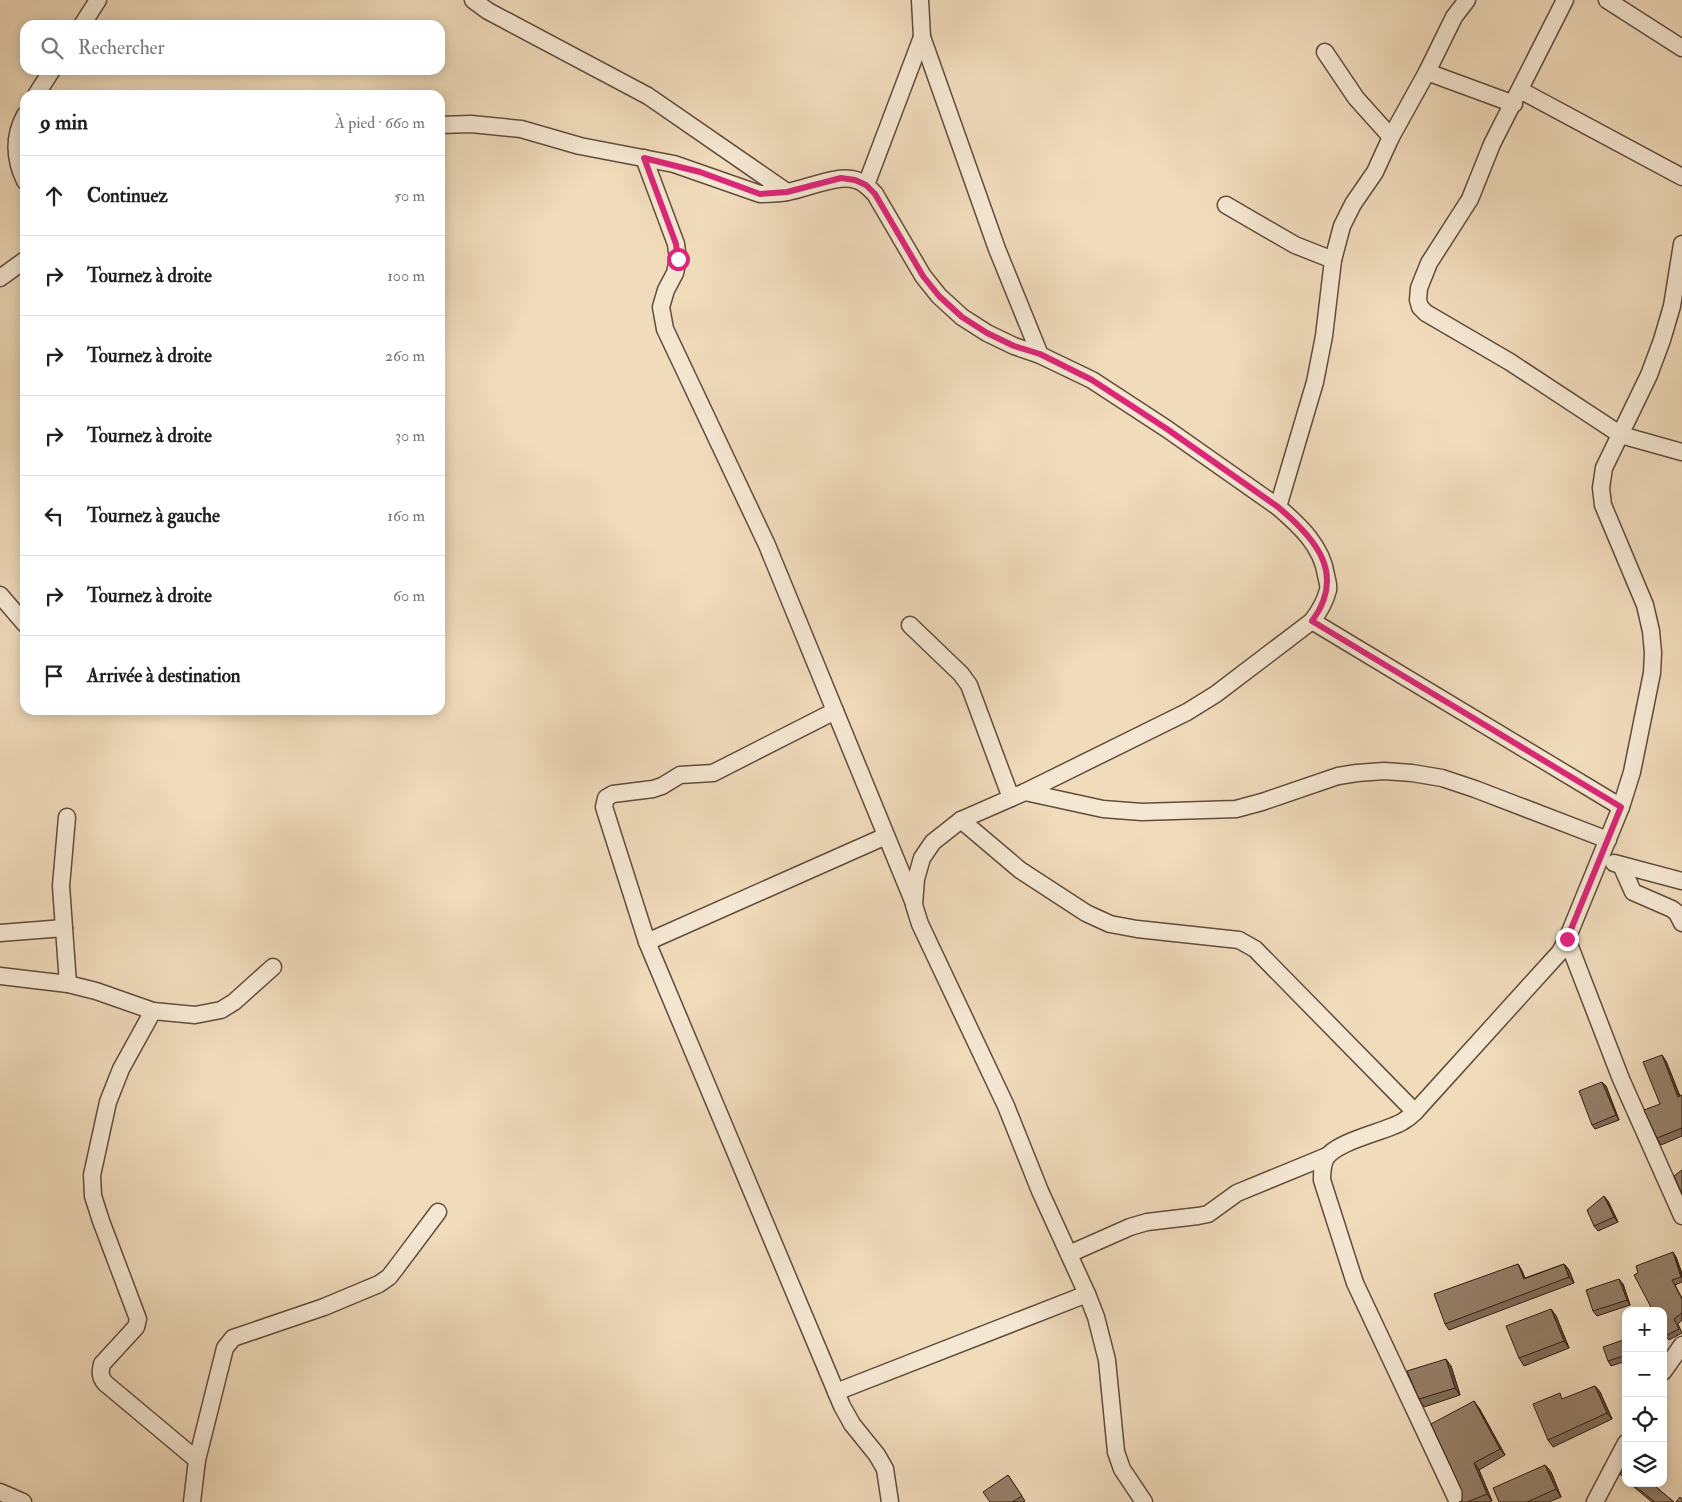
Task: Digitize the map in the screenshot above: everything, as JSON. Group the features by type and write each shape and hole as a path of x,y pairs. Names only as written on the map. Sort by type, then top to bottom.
{"street":[{"path":"85,20 98,0"},
{"path":"473,0 488,11 648,96 787,192"},
{"path":"920,0 922,37 997,249 1040,354"},
{"path":"1278,507 1315,382 1324,336 1333,260 1342,226 1375,172 1391,137 1428,72 1454,17 1467,0"},
{"path":"1565,0 1492,144 1470,199 1429,263 1419,288 1418,300 1420,307 1426,313 1510,362 1621,435 1682,452"},
{"path":"1607,0 1682,48"},
{"path":"866,185 922,37"},
{"path":"1325,52 1356,98 1391,137"},
{"path":"1428,72 1517,97 1682,177"},
{"path":"39,90 49,75"},
{"path":"20,124 15,147 20,171"},
{"path":"445,126 471,124 520,130 580,146 644,158 700,172 760,194 787,192 841,178 855,180 866,185 875,194 923,276 939,296 962,317 987,333 1014,346 1040,354 1092,380 1167,429 1278,507 1294,520 1312,541 1325,564 1328,589 1321,609 1312,621 1216,694 1187,712 1018,795 961,820 933,842 922,858 916,879 914,905"},
{"path":"644,158 676,244 678,259 675,273 666,290 662,308 665,329 767,545 914,905 920,924 1006,1106 1040,1191 1087,1294 1096,1317 1107,1360 1116,1452 1122,1470 1144,1502"},
{"path":"1226,205 1294,245 1333,260"},
{"path":"1068,1254 1130,1227 1147,1222 1208,1214 1236,1193 1327,1156 1337,1147 1397,1124 1415,1112 1550,963 1567,939 1621,807 1632,772 1652,673 1652,631 1645,605 1603,505 1601,488 1604,468 1649,375 1662,340 1672,306 1682,244"},
{"path":"0,278 20,264"},
{"path":"0,595 20,618"},
{"path":"1312,621 1621,807"},
{"path":"910,625 961,674 969,685 1018,795"},
{"path":"835,711 713,773 680,775 653,789 613,794 606,798 604,807 647,942 836,1392 852,1424 878,1455 885,1469 890,1502"},
{"path":"1018,795 1103,809 1142,812 1236,809 1338,776 1384,771 1412,772 1442,778 1476,789 1608,840"},
{"path":"67,817 61,886 68,984"},
{"path":"961,820 1020,870 1086,914 1110,924 1137,929 1239,940 1255,949 1415,1112"},
{"path":"647,942 886,836"},
{"path":"1600,859 1682,882"},
{"path":"1621,864 1633,892 1672,909 1678,913 1682,923"},
{"path":"0,933 64,928"},
{"path":"1567,939 1621,1079 1682,1216"},
{"path":"0,976 68,984 96,991 153,1011 194,1015 221,1010 234,1002 273,967"},
{"path":"153,1011 121,1069 108,1102 92,1175 93,1196 100,1221 138,1319 136,1327 102,1364 100,1372 101,1378 105,1383 197,1460"},
{"path":"1327,1156 1322,1167 1322,1180 1355,1283 1458,1502"},
{"path":"192,1502 197,1460 225,1348 229,1342 234,1338 324,1307 379,1284 389,1277 438,1212"},
{"path":"836,1392 1087,1294"},
{"path":"1667,1366 1682,1345"},
{"path":"1594,1502 1622,1450"},
{"path":"0,1492 23,1502"}],"building":[{"path":"1662,1055 1678,1097 1682,1095 1682,1128 1657,1138 1644,1110 1660,1104 1643,1062"},
{"path":"1602,1082 1616,1115 1592,1125 1579,1091"},
{"path":"1682,1170 1682,1194 1674,1176"},
{"path":"1604,1196 1614,1217 1594,1226 1587,1210"},
{"path":"1673,1252 1681,1277 1672,1280 1682,1299 1682,1313 1674,1319 1679,1329 1667,1335 1667,1307 1651,1307 1634,1275 1638,1273 1636,1266"},
{"path":"1518,1264 1524,1279 1564,1264 1569,1277 1445,1324 1434,1294"},
{"path":"1619,1279 1627,1300 1593,1311 1586,1290"},
{"path":"1551,1309 1564,1341 1519,1358 1506,1326"},
{"path":"1622,1340 1622,1356 1608,1361 1603,1347"},
{"path":"1446,1359 1455,1388 1419,1399 1407,1371"},
{"path":"1595,1386 1607,1413 1548,1440 1533,1404 1560,1393 1562,1399"},
{"path":"1474,1401 1500,1449 1474,1463 1487,1494 1467,1502 1459,1502 1462,1501 1462,1491 1431,1424"},
{"path":"1545,1465 1556,1489 1527,1502 1499,1502 1493,1488"},
{"path":"1008,1475 1022,1496 1012,1502 990,1502 983,1492"},
{"path":"1636,1487 1656,1487 1674,1502 1655,1502"},
{"path":"1680,1497 1682,1502 1676,1502"}],"route":[{"path":"678,259 676,244 644,158 700,172 760,194 787,192 841,178 855,180 866,185 875,194 923,276 939,296 962,317 987,333 1014,346 1040,354 1092,380 1167,429 1294,520 1312,541 1325,564 1328,589 1321,609 1312,621 1621,807 1567,939"}]}
